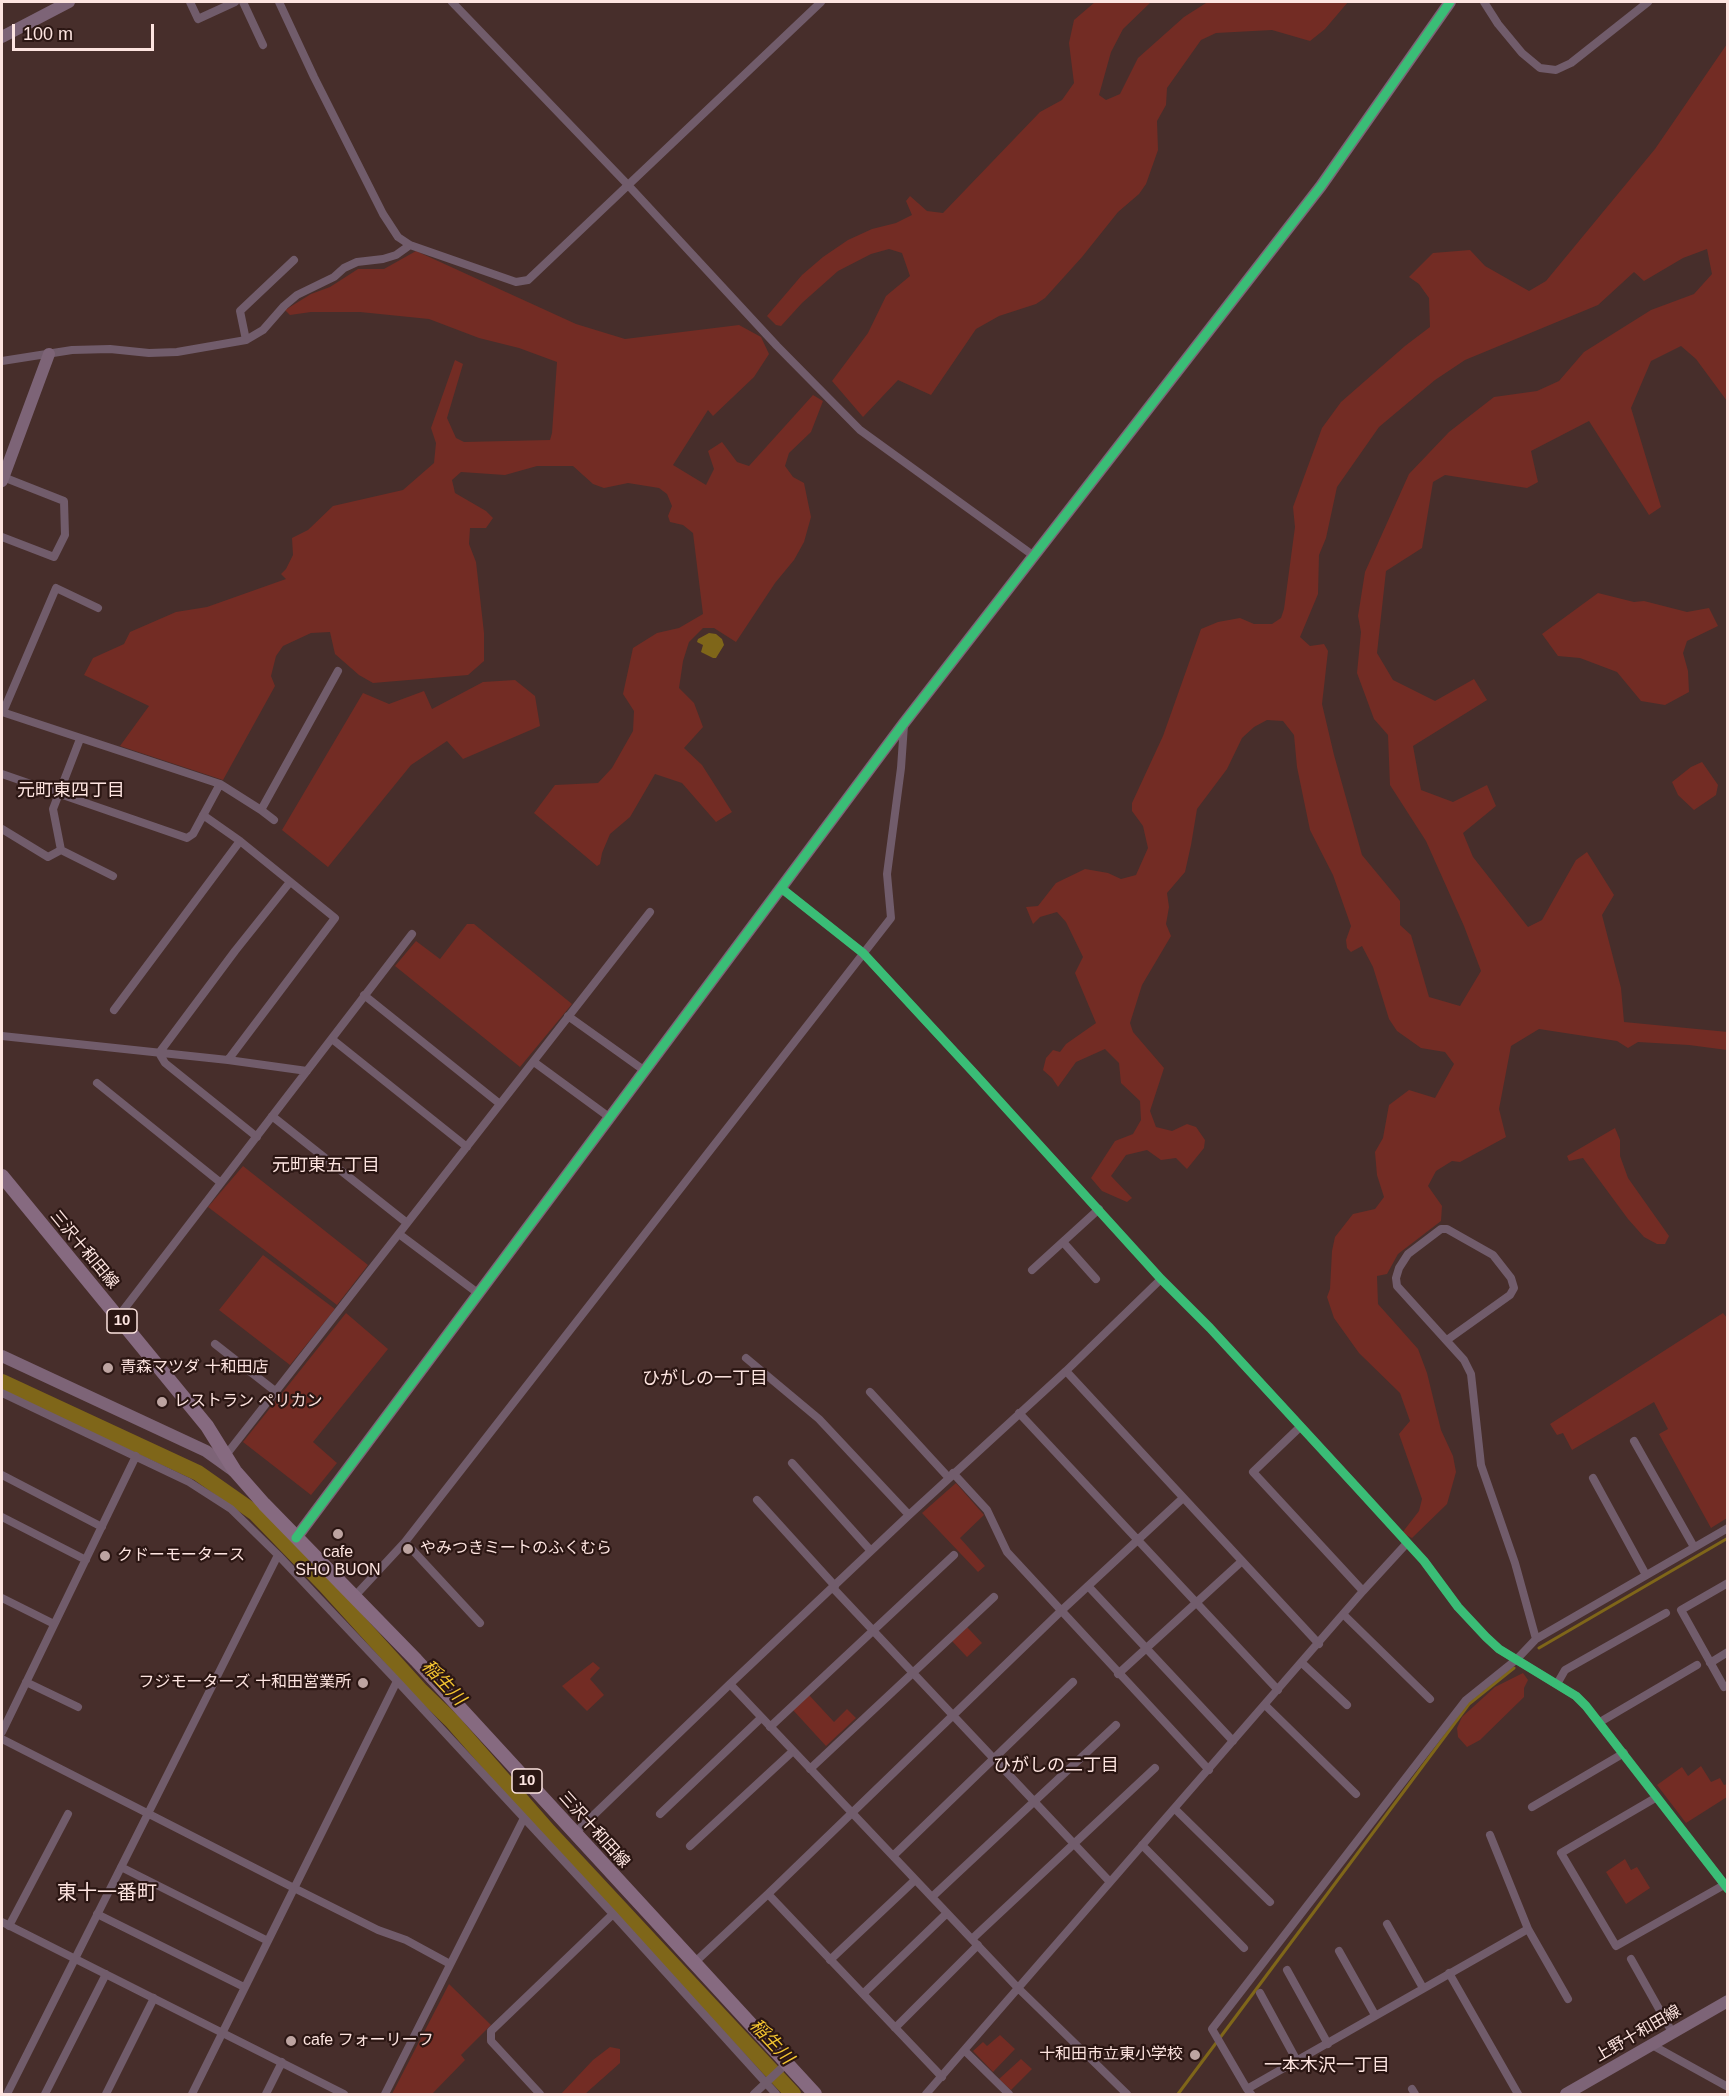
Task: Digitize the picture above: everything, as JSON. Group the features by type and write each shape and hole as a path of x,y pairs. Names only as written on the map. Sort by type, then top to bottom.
{"main road":[{"name":"三沢十和田線","path":"2,1176 207,1426 235,1471 353,1598 416,1660 693,1964 782,2067 815,2094"}],"street":[{"path":"2,37 69,2"},
{"path":"190,2 198,19 235,2"},
{"path":"243,2 264,45"},
{"path":"279,2 309,68 383,214 398,237 410,245 516,282 528,280 821,2"},
{"path":"452,2 628,185 777,346 860,430 1034,556"},
{"path":"296,1538 904,723 1322,186 1450,2"},
{"path":"1484,2 1498,24 1522,53 1540,68 1556,70 1571,63 1648,2"},
{"path":"2,361 72,350 177,352 246,340 263,330 297,295 334,277 344,268 357,262 396,255 410,245"},
{"path":"246,340 240,311 294,260"},
{"path":"2,537 54,557 65,535 64,501 2,479 49,354"},
{"path":"98,608 56,588 2,712 220,784 274,820"},
{"path":"261,810 338,672"},
{"path":"353,1598 405,1542 891,918 887,874 901,768 904,723"},
{"path":"61,850 53,809 80,739"},
{"path":"2,774 187,838 193,834 220,784"},
{"path":"203,815 240,841 335,918 228,1060"},
{"path":"2,829 48,857 61,850"},
{"path":"114,1010 240,841"},
{"path":"61,850 113,876"},
{"path":"159,1053 290,882"},
{"path":"781,888 863,953 1161,1279 1210,1328 1407,1543 1486,1638 1499,1649 1576,1696 1600,1722 1726,1887 1616,1946 1561,1852 1657,1797"},
{"path":"226,1455 650,912"},
{"path":"118,1317 412,934"},
{"path":"364,995 500,1104"},
{"path":"568,1016 645,1071"},
{"path":"2,1036 228,1060 307,1071"},
{"path":"332,1039 467,1147"},
{"path":"159,1053 165,1063 257,1137"},
{"path":"534,1062 609,1117"},
{"path":"97,1083 221,1183"},
{"path":"272,1116 407,1223"},
{"path":"1032,1270 1099,1209"},
{"path":"1447,1340 1510,1295 1514,1288 1511,1278 1493,1255 1447,1228 1441,1229 1408,1254 1399,1268 1396,1278 1397,1286 1464,1360 1471,1374 1481,1466 1515,1563 1536,1640"},
{"path":"399,1234 478,1294"},
{"path":"1063,1242 1096,1279"},
{"path":"574,1833 1161,1279"},
{"path":"215,1344 275,1391"},
{"name":"10","path":"2,1356 206,1451 235,1471"},
{"path":"746,1358 819,1419 909,1515"},
{"path":"1066,1371 1319,1644"},
{"path":"870,1392 987,1510 1007,1552 1209,1770"},
{"path":"2,1393 189,1482 217,1498 238,1516 278,1555 525,1818 776,2094"},
{"path":"1019,1413 1278,1690"},
{"path":"1300,1427 1253,1472 1363,1591"},
{"path":"1634,1441 1694,1547"},
{"path":"2,1732 136,1456"},
{"path":"792,1463 871,1551"},
{"path":"2,1475 102,1527"},
{"path":"1593,1478 1646,1575"},
{"path":"693,1964 954,1716 1060,1611 1183,1498"},
{"path":"757,1500 873,1630 1110,1882"},
{"path":"2,1517 86,1560"},
{"path":"1528,1929 1375,2015 1249,2092 1212,2029 1466,1700 1517,1659 1536,1640 1728,1528"},
{"path":"405,1542 480,1623"},
{"path":"926,2094 1407,1543"},
{"path":"7,2094 278,1555"},
{"path":"770,1726 954,1555"},
{"path":"1118,1674 1242,1561"},
{"path":"1724,1687 1682,1610 1728,1583"},
{"path":"1088,1586 1233,1741"},
{"path":"810,1769 994,1597"},
{"path":"2,1598 54,1624"},
{"path":"1557,1684 1565,1670 1666,1612"},
{"path":"1344,1614 1430,1699"},
{"path":"1710,1663 1728,1652"},
{"path":"1302,1663 1347,1705"},
{"path":"1600,1722 1696,1665"},
{"path":"192,2094 397,1681"},
{"path":"26,1682 78,1707"},
{"path":"892,1856 1073,1682"},
{"path":"730,1684 1018,1988 1127,2094"},
{"path":"1265,1705 1356,1794"},
{"path":"660,1815 761,1718"},
{"path":"932,1897 1116,1725"},
{"path":"2,1739 294,1888 378,1929 406,1940 450,1964"},
{"path":"690,1846 793,1751"},
{"path":"1532,1807 1624,1753"},
{"path":"895,2028 975,1942 1155,1768"},
{"path":"1175,1809 1270,1902"},
{"path":"68,1814 5,1924 344,2094"},
{"path":"385,2094 525,1818"},
{"path":"1490,1835 1528,1929 1568,1999"},
{"path":"1142,1845 1244,1948"},
{"path":"121,1867 268,1941"},
{"path":"830,1960 915,1880"},
{"path":"768,1894 942,2077"},
{"path":"863,1994 947,1913"},
{"path":"97,1914 244,1987"},
{"path":"540,2094 491,2041 491,2031 613,1914"},
{"path":"1387,1924 1423,1988"},
{"path":"1339,1951 1375,2015"},
{"path":"1631,1959 1672,2032"},
{"path":"1287,1970 1328,2044"},
{"path":"1449,1973 1518,2094"},
{"path":"45,2094 105,1974"},
{"path":"1260,1993 1297,2061"},
{"path":"106,2094 154,1998"},
{"name":"上野十和田線","path":"1566,2094 1728,2001"},
{"path":"1652,2045 1728,2087"},
{"path":"965,2051 1009,2094"},
{"path":"266,2094 282,2062"},
{"path":"754,2094 782,2067"}],"shaded area":[{"path":"1095,2 1151,2 1123,29 1111,52 1099,95 1106,100 1120,94 1138,58 1184,17 1206,3 1348,2 1325,29 1310,41 1272,30 1216,33 1201,40 1167,88 1166,105 1157,121 1158,150 1146,184 1139,194 1118,212 1045,298 1036,304 999,316 976,329 931,395 898,380 863,417 832,381 868,333 886,296 910,276 902,253 889,249 871,254 838,271 802,303 781,326 776,325 767,316 802,275 823,257 848,240 912,215 906,201 910,196 927,211 943,213 1040,112 1062,100 1074,83 1069,43 1074,20"},
{"path":"1727,44 1727,401 1696,359 1681,346 1651,361 1631,408 1661,507 1649,515 1589,421 1531,451 1538,482 1527,488 1445,475 1433,482 1422,548 1386,571 1377,653 1393,680 1435,701 1474,679 1487,700 1413,746 1421,790 1453,802 1487,785 1496,806 1463,833 1473,857 1528,927 1542,920 1576,860 1587,852 1614,895 1602,915 1621,988 1624,1022 1728,1032 1727,1050 1638,1042 1628,1048 1617,1041 1539,1029 1511,1046 1499,1109 1506,1137 1460,1162 1452,1161 1436,1171 1428,1186 1442,1206 1441,1221 1398,1254 1387,1274 1377,1276 1378,1304 1418,1349 1427,1373 1441,1430 1453,1456 1456,1472 1447,1504 1412,1538 1402,1533 1419,1511 1422,1499 1399,1434 1410,1421 1400,1393 1359,1353 1334,1318 1327,1297 1330,1289 1335,1237 1353,1214 1375,1209 1384,1197 1377,1175 1375,1152 1383,1138 1389,1105 1409,1090 1435,1098 1454,1064 1445,1052 1421,1048 1397,1031 1389,1019 1373,967 1362,946 1351,952 1347,948 1346,940 1351,926 1333,875 1310,830 1297,767 1294,735 1283,721 1267,720 1254,727 1242,738 1227,769 1197,809 1185,872 1167,893 1169,907 1166,924 1171,936 1142,985 1130,1023 1133,1032 1164,1068 1150,1111 1156,1127 1172,1131 1187,1124 1196,1127 1205,1140 1204,1148 1187,1169 1176,1158 1161,1160 1147,1150 1126,1155 1111,1176 1132,1198 1127,1202 1102,1191 1091,1178 1115,1141 1133,1134 1141,1120 1140,1101 1121,1083 1119,1063 1105,1049 1076,1062 1058,1087 1043,1070 1046,1058 1053,1050 1060,1052 1066,1044 1096,1023 1075,973 1083,957 1066,922 1057,912 1040,917 1033,924 1026,907 1038,906 1056,883 1085,869 1108,873 1121,879 1136,875 1148,848 1143,826 1132,811 1132,803 1163,736 1201,629 1218,622 1240,618 1254,624 1272,624 1281,618 1295,527 1293,507 1322,428 1341,402 1430,327 1429,298 1419,284 1409,277 1433,253 1470,250 1485,266 1529,291 1546,281 1655,149","holes":["1707,249 1712,274 1694,294 1651,310 1584,352 1559,381 1537,391 1494,397 1449,432 1409,474 1365,572 1358,616 1361,632 1357,673 1374,719 1388,735 1390,785 1426,841 1464,926 1481,971 1460,1006 1429,997 1411,935 1400,925 1400,901 1362,855 1322,704 1328,651 1324,644 1310,646 1300,637 1318,594 1319,555 1326,538 1337,487 1379,427 1435,380 1465,360 1598,305 1634,272 1644,281 1683,258"]},
{"path":"416,251 576,324 625,339 739,325 761,337 769,354 754,377 713,416 708,410 673,465 706,485 714,469 708,451 722,442 737,462 749,466 813,395 823,401 811,432 789,453 785,466 793,477 804,483 811,517 804,542 794,560 775,583 736,642 714,628 703,628 689,642 683,661 679,688 694,703 703,727 684,748 702,765 732,812 716,822 682,783 655,774 630,817 610,834 600,864 597,866 534,813 555,785 598,783 612,768 633,731 634,711 623,694 633,648 657,633 679,628 703,614 693,533 683,525 670,522 668,516 672,506 667,494 659,488 628,483 604,488 593,484 573,466 537,466 505,475 461,472 452,480 455,493 486,511 493,518 486,528 470,528 469,544 476,562 484,633 484,661 468,675 373,683 359,675 335,654 330,632 311,633 283,646 276,656 271,676 275,686 223,780 120,746 149,706 84,675 93,658 124,644 130,632 176,612 207,607 286,579 281,574 293,555 292,538 308,530 333,506 403,490 434,463 436,443 431,428 455,360 463,364 447,418 456,438 464,442 550,440 557,362 519,348 479,338 429,319 360,312 311,312 290,315 285,310 311,294 330,287 358,269 384,269"},
{"path":"1598,593 1687,612 1709,608 1718,626 1687,641 1683,653 1688,671 1689,692 1665,705 1641,701 1617,672 1580,658 1558,656 1542,634"},
{"path":"709,633 716,634 722,639 724,645 716,658 701,652 703,645 697,642"},
{"path":"515,680 535,696 540,726 463,759 447,741 411,765 328,867 282,830 363,693 389,704 424,691 432,709 483,682"},
{"path":"1702,762 1718,785 1716,795 1694,810 1678,795 1672,782 1691,767"},
{"path":"467,924 474,924 572,1004 520,1067 395,966 416,941 440,959"},
{"path":"1615,1128 1620,1140 1620,1156 1628,1178 1669,1236 1665,1244 1657,1244 1644,1237 1583,1158 1569,1161 1567,1156"},
{"path":"243,1166 368,1265 337,1305 208,1207"},
{"path":"263,1255 335,1309 290,1365 219,1310"},
{"path":"346,1313 388,1349 313,1442 337,1463 311,1495 243,1442"},
{"path":"1723,1313 1728,1319 1727,1518 1711,1528 1659,1434 1668,1429 1654,1402 1572,1450 1563,1433 1557,1435 1550,1424"},
{"path":"956,1483 984,1515 960,1538 985,1566 978,1572 922,1513"},
{"path":"967,1627 982,1643 967,1657 952,1641"},
{"path":"593,1662 600,1668 590,1679 604,1695 587,1711 562,1686"},
{"path":"1523,1673 1528,1680 1524,1688 1524,1697 1480,1740 1467,1747 1458,1737 1457,1728 1462,1717 1495,1687"},
{"path":"809,1695 834,1722 847,1709 856,1718 826,1746 793,1710"},
{"path":"1701,1766 1711,1782 1720,1778 1724,1785 1727,1784 1727,1797 1686,1823 1657,1785 1682,1767 1688,1776"},
{"path":"1625,1859 1631,1870 1637,1867 1650,1888 1626,1904 1606,1872"},
{"path":"449,1984 491,2025 461,2055 465,2060 432,2094 392,2094"},
{"path":"1000,2035 1015,2049 993,2072 973,2051 983,2042 987,2046"},
{"path":"610,2047 620,2049 620,2063 585,2094 561,2094 593,2060"},
{"path":"1021,2059 1032,2069 1011,2090 999,2079"}],"waterway":[{"name":"稲生川","path":"2,1382 198,1473 255,1513 325,1585 421,1691 452,1721 549,1832 793,2094"},
{"path":"1539,1648 1728,1538"},
{"path":"1178,2094 1469,1704 1514,1668"}],"cycle path":[{"path":"296,1538 904,723 1321,186 1450,2"},
{"path":"781,888 863,953 1161,1279 1210,1328 1424,1561 1458,1607 1486,1637 1499,1649 1576,1696 1586,1706 1728,1889"}],"place":[{"name":"青森マツダ 十和田店","path":"108,1368"},
{"name":"レストラン ペリカン","path":"162,1402"},
{"name":"cafe SHO BUON","path":"338,1534"},
{"name":"やみつきミートのふくむら","path":"408,1549"},
{"name":"クドーモータース","path":"105,1556"},
{"name":"フジモーターズ 十和田営業所","path":"363,1683"},
{"name":"cafe フォーリーフ","path":"291,2041"},
{"name":"十和田市立東小学校","path":"1195,2055"}],"district":[{"name":"元町東四丁目","path":"71,791"},
{"name":"元町東五丁目","path":"326,1166"},
{"name":"ひがしの一丁目","path":"705,1379"},
{"name":"ひがしの二丁目","path":"1056,1766"},
{"name":"東十一番町","path":"107,1893"},
{"name":"一本木沢一丁目","path":"1327,2066"}]}
